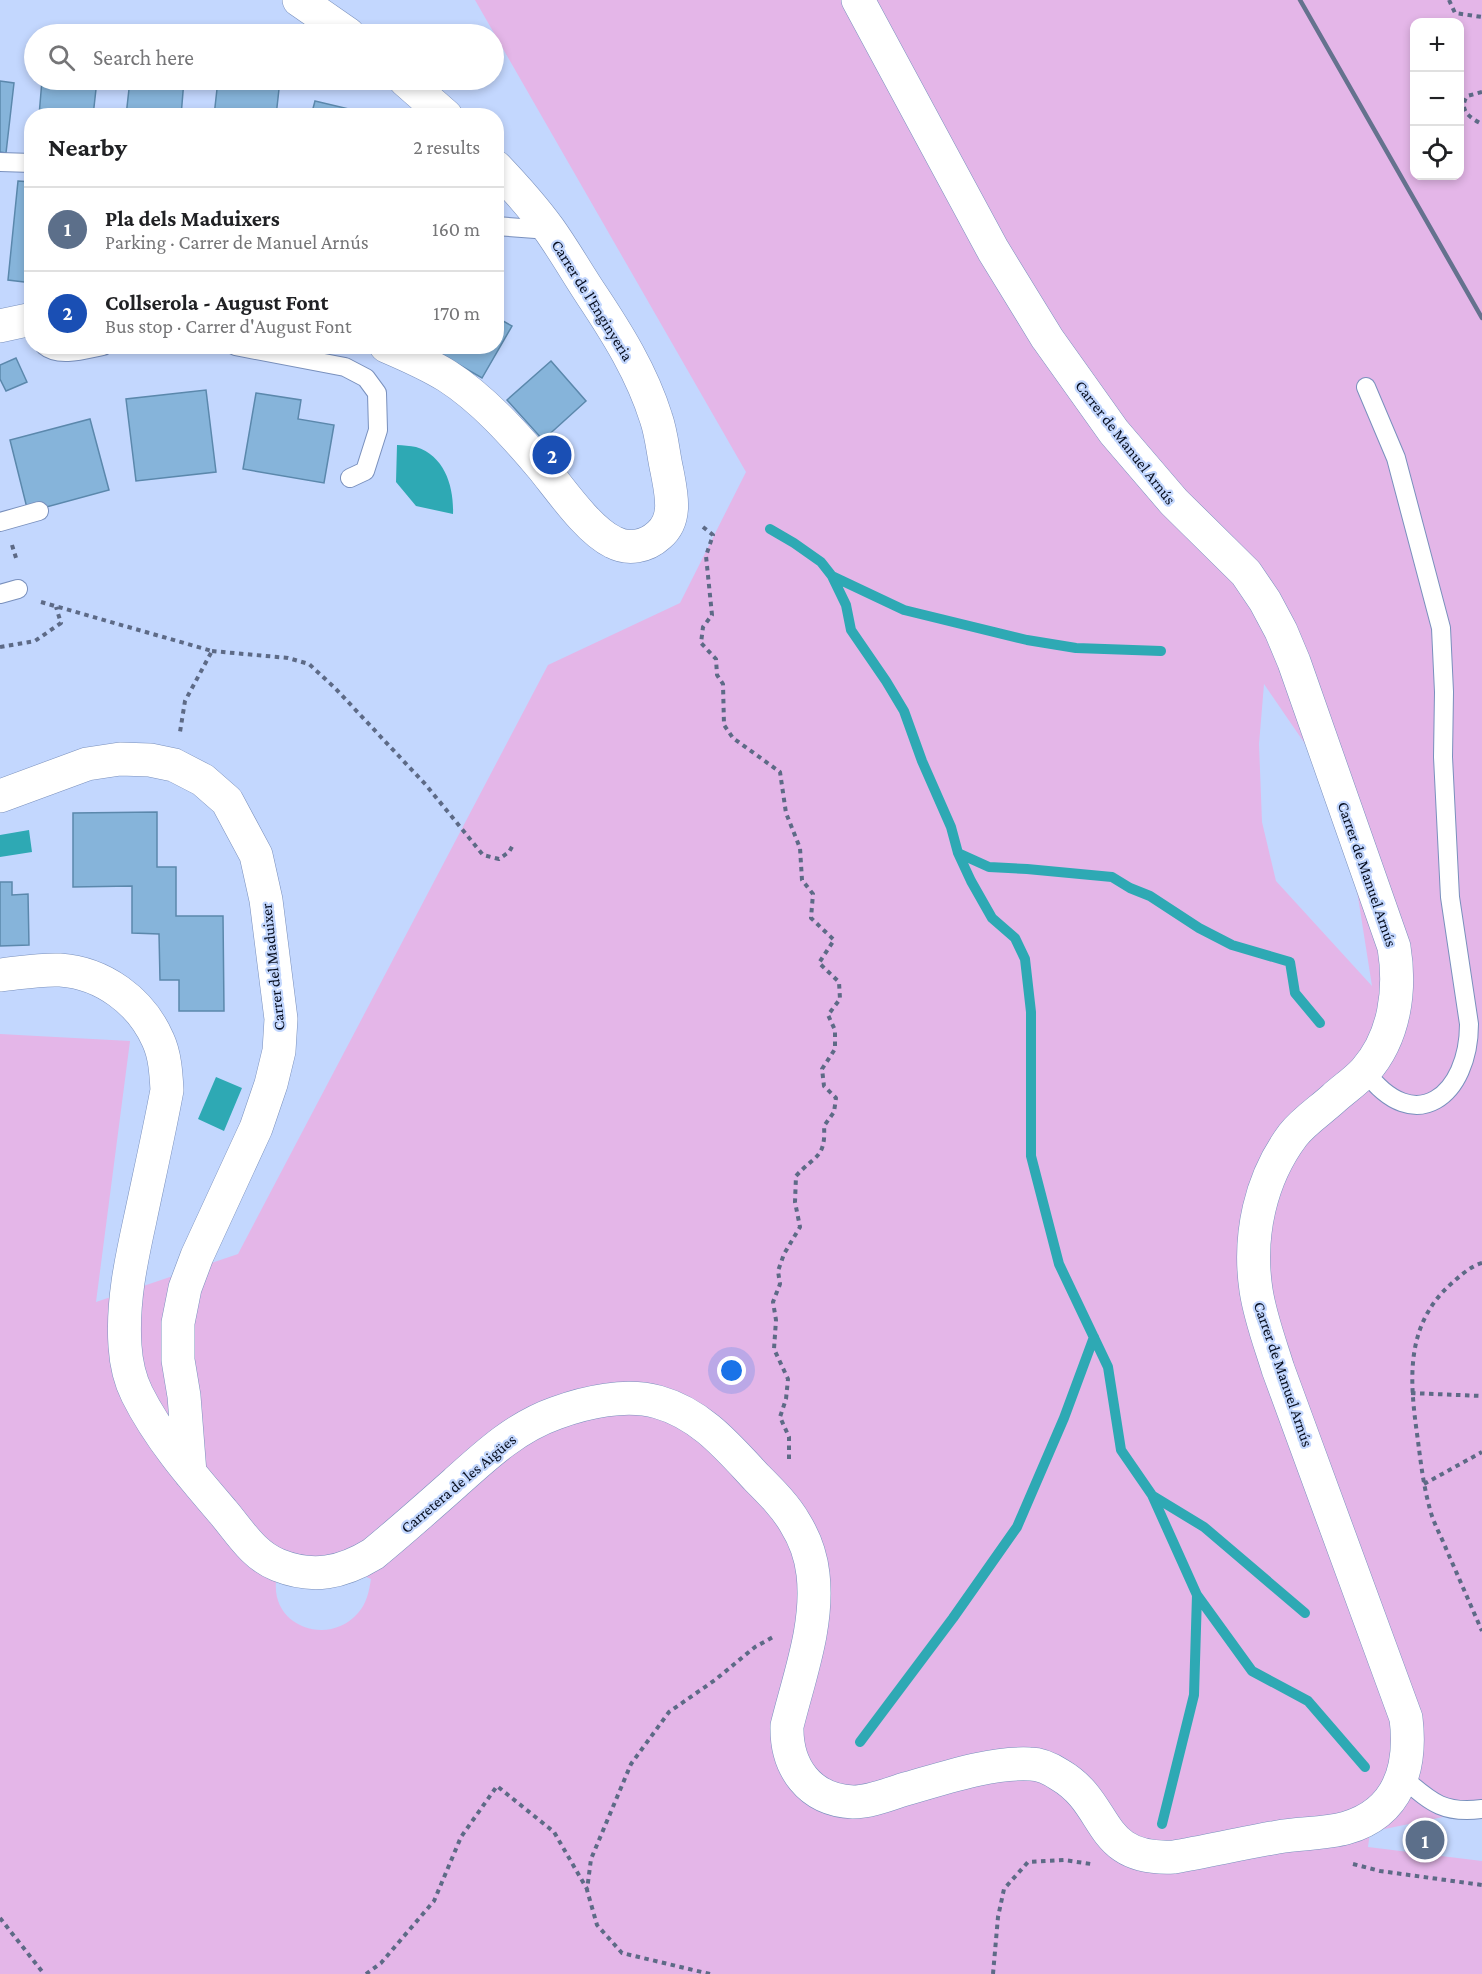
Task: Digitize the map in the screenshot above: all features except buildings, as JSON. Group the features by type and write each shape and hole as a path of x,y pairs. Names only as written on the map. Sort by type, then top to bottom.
{"street":[{"path":"300,0 334,24"},
{"name":"Carrer de Manuel Arnús","path":"858,0 988,240 1047,338 1114,432 1166,494 1246,573 1265,601 1294,662 1394,947 1397,990 1388,1031 1365,1071 1294,1133 1280,1156 1259,1207 1254,1235 1253,1264 1256,1292 1278,1369 1406,1718 1408,1756 1403,1778 1388,1803 1376,1814 1361,1823 1345,1828 1279,1837"},
{"path":"416,90 437,108"},
{"name":"Carrer de l'Enginyeria","path":"504,177 549,230 619,336 641,380 657,419 672,499 670,517"},
{"path":"406,354 447,376 475,397 529,452 591,525 611,542 624,546 637,546 650,542 661,534 670,517"},
{"name":"Carrer del Maduixer","path":"0,796 87,764 120,759 150,760 174,765 203,780 227,801 256,855 266,900 281,1019 271,1084 256,1128 197,1256 185,1288 178,1323 178,1360 184,1396 190,1474"},
{"name":"Carretera de les Aigües","path":"0,975 61,970 86,975 110,984 130,999 147,1019 159,1041 165,1065 167,1090 129,1274 125,1323 125,1348 129,1373 145,1409 190,1474 245,1541 259,1554 294,1571 313,1573 355,1566 373,1554 499,1444 525,1427 554,1413 605,1401 631,1398 657,1401 681,1410 702,1422 719,1437 776,1498 795,1522 807,1546 813,1573 815,1604 788,1726 787,1742 790,1757 797,1771 819,1792 836,1799 854,1802 1005,1764 1033,1764 1052,1770 1069,1780 1090,1802 1106,1831 1130,1851 1151,1857 1174,1857 1279,1837"}],"lane":[{"path":"0,162 24,164"},
{"path":"504,227 549,230"},
{"path":"277,354 345,367 366,378 377,393 378,430 365,471 350,478"},
{"path":"1365,1071 1375,1085 1391,1098 1411,1104 1422,1104 1444,1094 1453,1085 1461,1071 1469,1038 1469,1024 1450,897 1443,757 1444,692 1441,627 1396,458 1366,387"},
{"path":"0,522 39,511"},
{"path":"0,594 18,589"},
{"path":"1403,1778 1437,1805 1463,1811 1482,1809"}],"path":[{"path":"1449,0 1455,13 1482,17"},
{"path":"1482,92 1467,96 1463,104 1471,119 1482,124"},
{"path":"670,517 706,528 713,535 706,556 712,615 703,627 701,643 716,659 717,675 723,684 724,725 733,738 780,772 786,813 800,848 802,880 813,894 811,918 834,940 819,963 839,982 840,999 828,1015 835,1030 835,1048 822,1069 824,1086 836,1098 834,1112 824,1126 825,1144 815,1160 796,1176 795,1202 800,1227 784,1254 778,1271 780,1284 773,1302 776,1320 774,1349 788,1379 786,1400 780,1417 789,1437 789,1460"},
{"path":"10,538 17,564"},
{"path":"18,589 24,597 212,651 288,658 309,664 335,688 426,785 483,855 499,859 509,852 513,845"},
{"path":"0,647 35,641 61,623 56,606"},
{"path":"174,765 185,701 212,651"},
{"path":"1482,1263 1462,1274 1448,1287 1423,1322 1412,1360 1411,1393 1424,1484 1432,1515 1482,1631"},
{"path":"1411,1393 1482,1396"},
{"path":"1424,1484 1482,1452"},
{"path":"587,1890 591,1859 631,1764 669,1712 715,1680 755,1647 813,1614"},
{"path":"366,1974 381,1963 434,1901 461,1837 497,1786 554,1832 587,1890 597,1925 622,1953 710,1974"},
{"path":"993,1974 998,1917 1004,1889 1028,1862 1064,1860 1100,1865 1124,1847"},
{"path":"1346,1862 1380,1871 1482,1885"},
{"path":"0,1918 44,1974"}],"shaded area":[{"path":"475,0 1482,0 1482,1809 1370,1832 1368,1847 1482,1861 1482,1974 0,1974 0,1034 130,1041 96,1302 238,1254 548,665 680,603 746,472 504,51 504,24 489,24","holes":["1264,684 1314,757 1355,878 1372,986 1276,881 1262,822 1259,744","364,1576 371,1579 366,1601 358,1613 346,1623 333,1629 319,1630 293,1621 283,1611 277,1598 276,1582"]},
{"path":"397,445 416,447 426,451 441,465 452,493 453,514 416,506 396,482"},
{"path":"29,830 32,852 0,857 0,835"},
{"path":"216,1077 242,1088 224,1131 198,1119"}],"waterway":[{"path":"770,529 821,562 832,576 846,605 851,630 904,711 922,761 951,827 958,853 971,881 992,918 1015,938 1025,959 1031,1012 1031,1156 1059,1264 1108,1367 1121,1450 1152,1495 1197,1595 1194,1695 1162,1824"},
{"path":"832,576 904,610 1027,640 1076,648 1161,651"},
{"path":"958,853 989,867 1112,877 1150,896 1199,928 1232,945 1290,962 1295,993 1320,1023"},
{"path":"860,1742 953,1618 1017,1527 1064,1418 1094,1337"},
{"path":"1153,1496 1204,1527 1305,1613"},
{"path":"1197,1595 1252,1671 1308,1701 1365,1767"}],"railway":[{"path":"1300,0 1482,318"}],"place":[{"name":"Collserola - August Font","path":"552,455"},
{"name":"Pla dels Maduixers","path":"1425,1840"}]}
